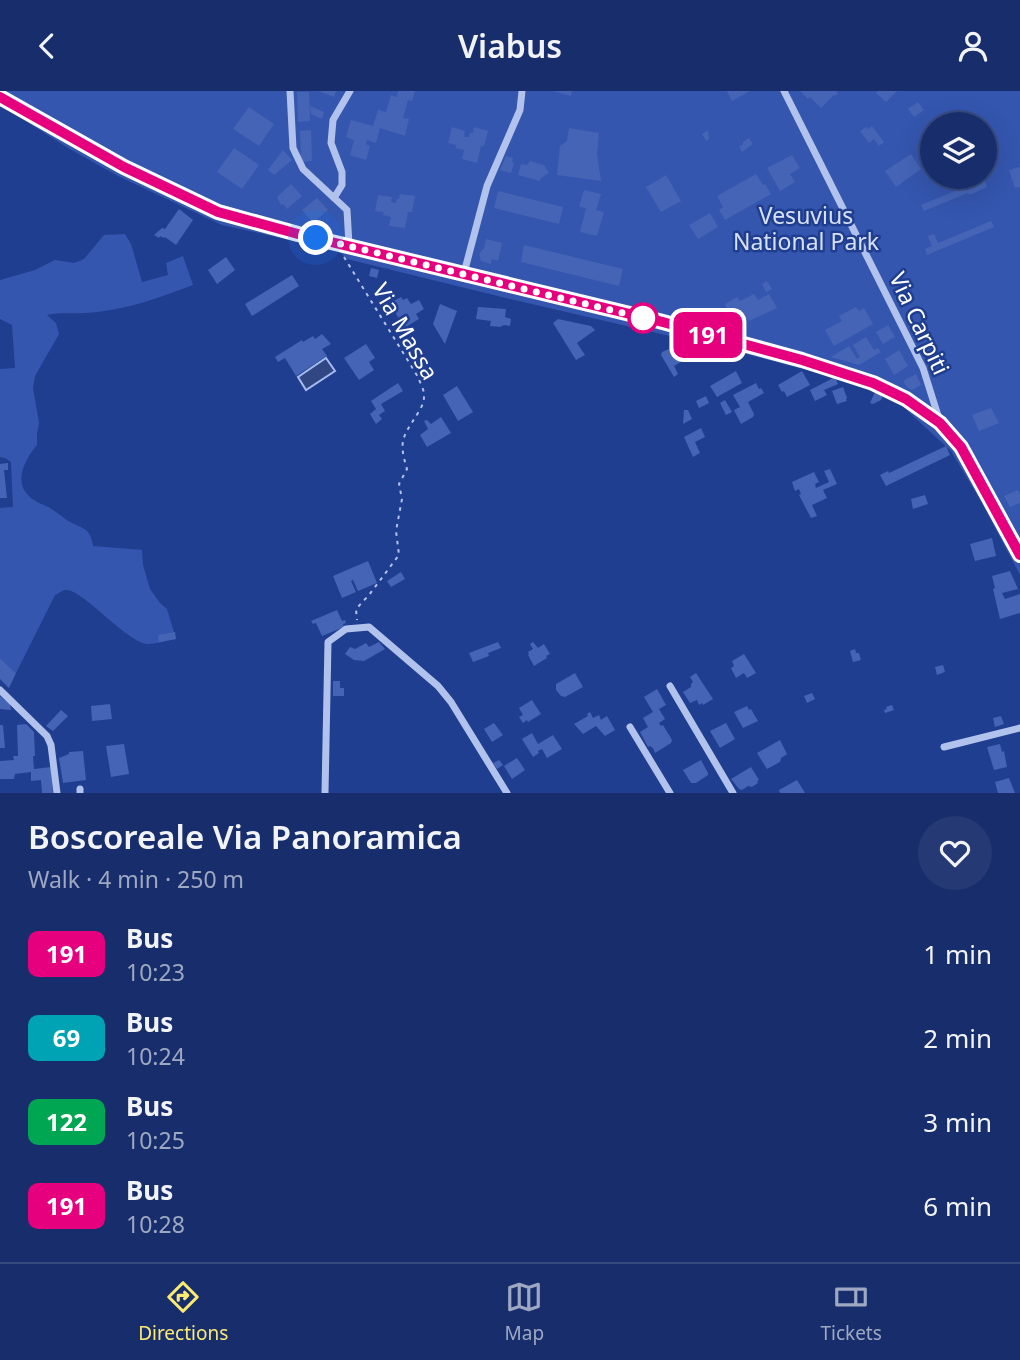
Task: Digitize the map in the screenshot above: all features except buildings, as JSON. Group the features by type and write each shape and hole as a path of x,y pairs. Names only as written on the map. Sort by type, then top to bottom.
{"street":[{"path":"290,91 293,148 303,169 347,210 349,245"},
{"path":"334,198 342,185 342,172 331,143 332,120 349,91"},
{"path":"464,273 487,185 520,110 522,91"},
{"name":"Via Carpiti","path":"784,91 923,368 940,423"},
{"path":"0,97 124,167 218,212 298,234 659,321 802,360 873,383 906,399 940,423 961,447 1020,555"},
{"path":"325,793 328,642 346,629 369,627 438,686 451,702 507,793"},
{"path":"670,686 733,793"},
{"path":"0,690 47,736 51,745 57,793"},
{"path":"630,727 670,793"},
{"path":"944,747 1020,729"}],"path":[{"name":"Via Massa","path":"335,242 418,377 425,395 422,406 401,444 407,468 399,484 402,499 396,531 399,555 356,609 358,628"}],"green space":[{"name":"Vesuvius National Park","path":"0,91 1020,91 1020,575 951,451 900,404 869,386 726,349 347,259 339,251 222,225 118,176 0,107"},
{"path":"125,234 131,244 142,282 168,275 166,263 183,256 193,285 114,310 47,315 56,323 59,334 35,376 33,388 39,423 37,445 28,457 21,478 25,492 87,531 93,546 142,550 150,589 167,609 176,639 151,644 139,641 82,597 65,590 55,595 16,673 0,658 0,508 13,507 11,462 0,457 0,369 15,368 12,325 0,319 0,280 35,270 55,260 74,263 84,259 104,235"}],"shaded area":[{"path":"326,358 335,371 306,390 298,377"}],"bus line":[{"name":"191","path":"0,97 124,167 218,212 298,234 659,321 802,360 873,383 906,399 940,423 961,447 1020,555"}],"route":[{"path":"316,238 643,318"}]}
